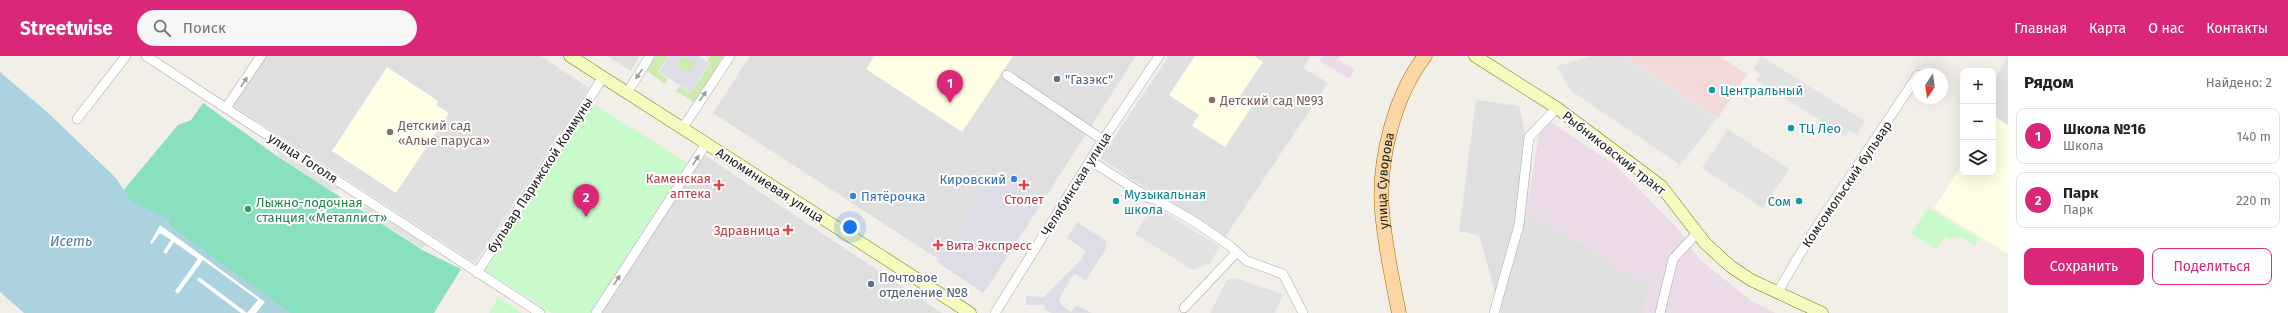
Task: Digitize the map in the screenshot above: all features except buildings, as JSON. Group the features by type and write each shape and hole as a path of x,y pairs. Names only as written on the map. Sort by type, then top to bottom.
{"main road":[{"name":"Алюминиевая улица","path":"570,56 970,313"},
{"name":"улица Суворова","path":"1399,313 1387,258 1382,216 1384,169 1389,137 1398,106 1413,75 1425,56"},
{"name":"Рыбниковский тракт","path":"1475,56 1557,108 1661,186 1705,243 1730,266 1777,293 1822,313"}],"street":[{"path":"77,119 126,56"},
{"name":"улица Гоголя","path":"146,56 540,313"},
{"path":"226,108 261,56"},
{"path":"627,93 650,56"},
{"path":"682,129 730,56"},
{"name":"Челябинская улица","path":"995,313 1103,140 1159,56"},
{"path":"1007,75 1103,140"},
{"name":"бульвар Парижской Коммуны","path":"477,273 603,77"},
{"name":"Комсомольский бульвар","path":"1777,293 1813,232 1912,84"},
{"path":"1494,313 1519,225 1530,137 1557,108"},
{"path":"596,313 706,144"},
{"path":"1090,161 1149,198 1157,200 1195,222 1230,246 1247,262 1283,274 1303,313"},
{"path":"1660,313 1673,259 1698,232"},
{"path":"1184,308 1236,253"}],"shaded area":[{"path":"264,56 541,56 589,88 475,263 232,105"},
{"path":"607,56 640,56 631,71"},
{"path":"669,56 682,56 676,66 689,73 695,62 685,56 698,56 709,63 691,92 659,72"},
{"path":"750,56 1136,56 986,290 713,113"},
{"path":"874,56 1013,56 962,132 866,69"},
{"path":"1169,56 1311,56 1303,68 1328,83 1223,240 1100,158"},
{"name":"Детский сад №93","path":"1195,56 1254,56 1263,62 1240,96 1253,105 1225,147 1192,126 1199,115 1169,95"},
{"path":"1323,56 1340,56 1338,60 1355,70 1349,79 1320,61"},
{"path":"1592,56 1624,56 1717,118 1680,165 1570,90 1557,66"},
{"path":"1625,56 1719,56 1747,74 1718,118"},
{"path":"1761,56 1865,121 1856,135 1849,130 1845,136 1756,80 1761,74 1753,69"},
{"path":"2008,56 2008,125 1996,117 1996,77"},
{"name":"Детский сад «Алые паруса»","path":"387,67 438,101 436,105 449,113 396,193 332,151"},
{"path":"1476,100 1519,106 1532,165 1526,212 1589,247 1628,274 1651,280 1644,313 1501,313 1479,235 1459,231"},
{"path":"1542,116 1615,165 1678,229 1699,259 1753,302 1776,313 1644,313 1651,280 1628,274 1589,247 1526,212"},
{"path":"1996,117 2008,125 2008,254 1934,208 1960,168 1960,176 1996,176"},
{"path":"1728,129 1789,169 1763,208 1702,168"},
{"path":"277,149 340,189 332,191 277,155"},
{"path":"703,154 942,313 600,313"},
{"path":"993,174 1040,203 983,293 936,261 947,242 953,246 963,230 960,228"},
{"path":"360,203 427,245 422,248 361,210"},
{"path":"1153,205 1220,247 1209,264 1193,270 1135,234"},
{"path":"1077,222 1105,240 1106,248 1086,280 1074,273 1059,299 1061,305 1071,312 1077,305 1091,313 1051,313 1045,309 1044,305 1026,305 1026,296 1044,297 1080,261 1086,251 1067,238"},
{"path":"1236,278 1283,294 1275,313 1210,313 1227,280"}],"green space":[{"path":"656,56 668,56 658,72 668,79 665,84 647,71"},
{"path":"682,56 696,62 689,74 676,66"},
{"path":"710,56 723,56 695,103 676,91 680,86 691,93 710,63 707,61"},
{"name":"Лыжно-лодочная станция «Металлист»","path":"203,103 277,156 424,251 461,269 434,313 285,313 117,198 178,125 191,120"},
{"path":"592,103 687,163 591,313 552,313 484,270"},
{"path":"1928,208 1979,239 1975,245 1960,236 1950,239 1945,236 1936,249 1911,234"},
{"path":"498,297 522,313 489,313"}],"water":[{"name":"Исеть","path":"0,72 46,111 116,178 131,201 170,220 170,226 291,313 24,313 0,292"}],"pier":[{"path":"160,225 265,302 256,313 247,313 258,300 203,260 178,294 175,291 198,259 174,242 166,254 163,252 171,240 160,233 152,244 150,243"},
{"path":"199,277 247,313 241,313 197,280"}],"place":[{"name":"\"Газэкс\"","path":"1057,79"},
{"name":"Центральный","path":"1712,90"},
{"name":"Детский сад №93","path":"1212,100"},
{"name":"Школа №16","path":"950,103"},
{"name":"ТЦ Лео","path":"1791,128"},
{"name":"Детский сад «Алые паруса»","path":"390,132"},
{"name":"Кировский","path":"1014,179"},
{"name":"Каменская аптека","path":"719,185"},
{"name":"Столет","path":"1024,185"},
{"name":"Пятёрочка","path":"853,196"},
{"name":"Музыкальная школа","path":"1116,201"},
{"name":"Сом","path":"1799,201"},
{"name":"Лыжно-лодочная станция «Металлист»","path":"248,209"},
{"name":"Парк","path":"586,217"},
{"name":"Здравница","path":"788,230"},
{"name":"Вита Экспресс","path":"938,245"},
{"name":"Почтовое отделение №8","path":"871,284"}]}
